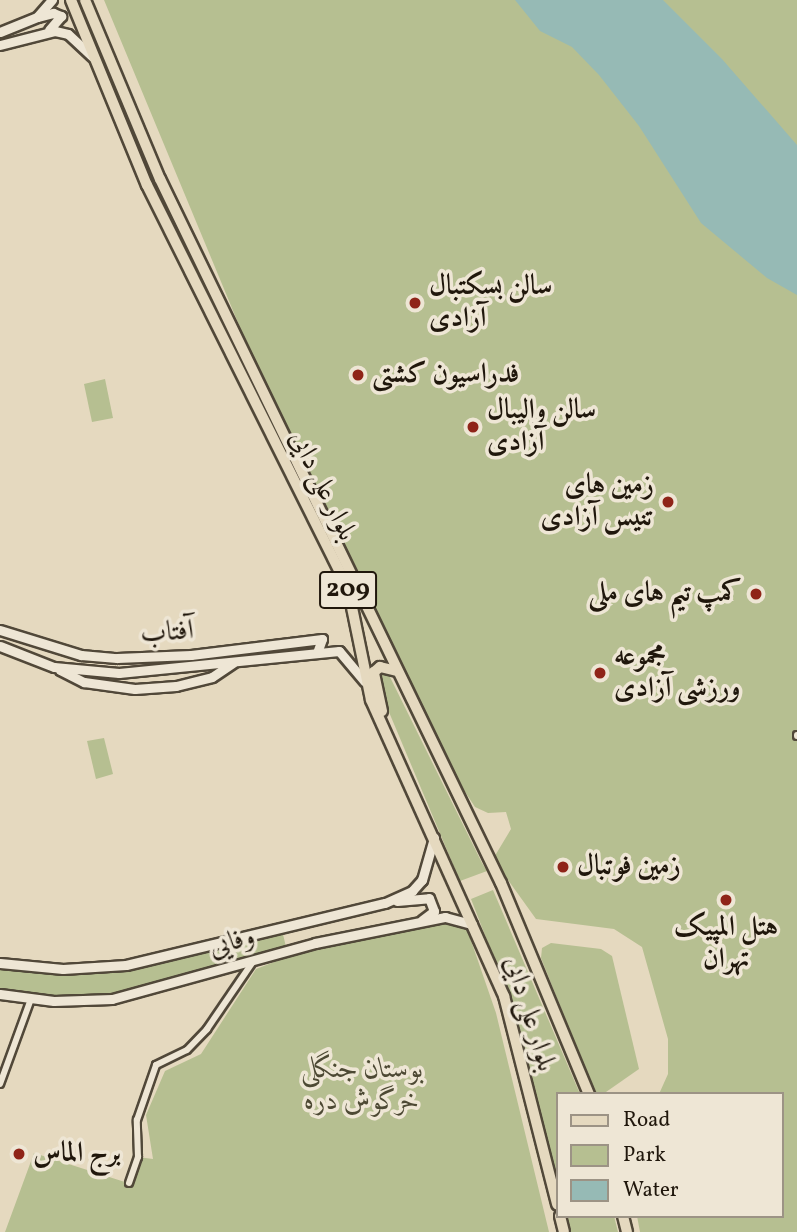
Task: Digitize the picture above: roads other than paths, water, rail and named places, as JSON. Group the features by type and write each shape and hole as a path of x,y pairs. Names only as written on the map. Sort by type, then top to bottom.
{"main road":[{"name":"بلوار علی دایی","path":"71,0 147,185 348,588 365,682 504,996 556,1200"},
{"name":"بلوار علی دایی","path":"86,0 160,179 501,883 588,1092"},
{"path":"393,747 373,678 380,667 397,671"}],"street":[{"path":"37,17 52,0"},
{"path":"0,32 37,17 53,13 61,16 57,25 46,32 0,44"},
{"path":"46,32 68,34 93,56"},
{"name":"آفتاب","path":"0,630 69,652 117,658 191,656 323,639 317,653"},
{"name":"آفتاب","path":"0,646 52,666 151,673 339,652 347,657 365,682"},
{"path":"52,666 83,682 135,689 212,677 234,662"},
{"name":"وفایی","path":"0,963 63,969 126,965 385,903 412,891 422,880 433,838"},
{"path":"385,903 429,898 434,911 421,921"},
{"name":"وفایی","path":"0,994 32,999 82,1001 139,995 254,960 421,921 454,917 475,926"},
{"path":"129,1183 138,1157 137,1120 156,1065 187,1050 207,1029 254,960"},
{"path":"0,1084 32,999"}],"water":[{"path":"515,0 663,0 722,59 797,145 797,295 767,278 701,223 639,126 599,75 572,47 540,31"}],"place":[{"name":"سالن بسکتبال آزادی","path":"415,303"},
{"name":"فدراسیون کشتی","path":"358,375"},
{"name":"سالن والیبال آزادی","path":"473,427"},
{"name":"زمین های تنیس آزادی","path":"668,502"},
{"name":"کمپ تیم های ملی","path":"756,594"},
{"name":"مجموعه ورزشی آزادی","path":"600,673"},
{"name":"زمین فوتبال","path":"563,867"},
{"name":"هتل المپیک تهران","path":"726,900"},
{"name":"برج الماس","path":"19,1154"}],"park label":[{"name":"بوستان جنگلی خرگوش دره","path":"362,1086"}]}
